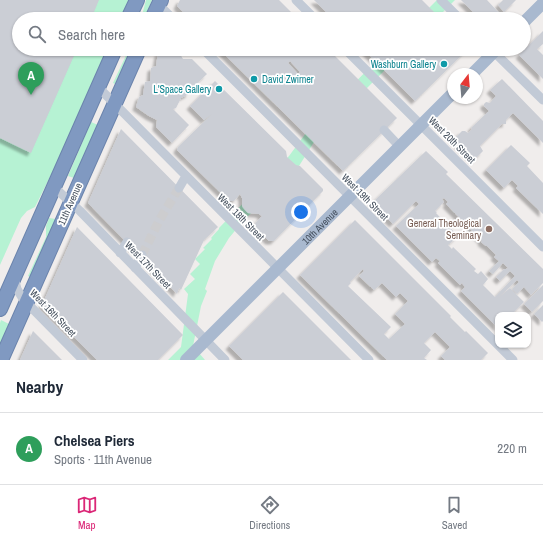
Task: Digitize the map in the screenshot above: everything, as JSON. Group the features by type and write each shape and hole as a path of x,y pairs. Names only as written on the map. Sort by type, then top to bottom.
{"highway":[{"path":"131,12 137,0"},
{"path":"155,12 160,2"},
{"path":"0,309 112,56"},
{"name":"11th Avenue","path":"1,360 136,56"}],"main road":[{"path":"531,15 543,3"},
{"path":"478,68 488,56"},
{"name":"10th Avenue","path":"186,360 447,99"}],"street":[{"path":"296,0 308,12"},
{"path":"441,0 453,12"},
{"path":"160,2 168,12"},
{"name":"West 19th Street","path":"210,56 513,360"},
{"name":"West 20th Street","path":"352,56 543,247"},
{"path":"500,56 543,100"},
{"name":"West 18th Street","path":"98,88 369,360"},
{"path":"384,130 399,146"},
{"path":"179,188 186,176"},
{"name":"West 17th Street","path":"54,187 71,202 225,360"},
{"path":"120,253 127,242"},
{"path":"135,268 142,255"},
{"name":"West 16th Street","path":"14,277 19,292 26,302 83,360"}],"green space":[{"path":"0,0 129,0 123,12 12,12 12,56 104,56 55,167 35,207 27,211 21,218 0,265"},
{"path":"146,0 152,0 147,12 143,12"},
{"path":"437,0 455,0 443,12 425,12"},
{"path":"126,56 128,56 115,84 113,83"},
{"path":"381,56 399,56 314,142 299,166 243,221 229,238 215,261 205,289 207,291 201,306 193,346 205,360 168,360 181,347 188,294 184,289 195,279 190,274 200,264 195,259 205,249 203,248 212,239 211,238 219,228 289,156 309,129"},
{"path":"91,122 98,125 74,178 68,176"},
{"path":"49,218 56,219 30,277 28,276 46,237 46,226"},
{"path":"1,320 9,324 0,344 0,323"}],"building":[{"path":"0,0 99,0 94,12 12,12 12,56 74,56 31,153 0,138"},
{"path":"180,0 279,0 291,12 183,12 177,6"},
{"path":"314,0 422,0 434,12 326,12"},
{"path":"461,0 487,0 498,12 473,12"},
{"path":"503,0 516,0 504,12 498,5"},
{"path":"543,31 543,44 537,49 543,55 543,79 520,56 531,56 531,43"},
{"path":"158,56 181,56 183,59 192,59 207,74 189,91 189,94 181,98 176,108 173,109 189,125 172,143 156,127 157,120 136,107 139,97 143,95 145,82 150,81 151,68 156,66"},
{"path":"226,56 335,56 397,118 343,171","holes":["290,61 300,72 298,74 288,63"]},
{"path":"370,56 461,56 415,101"},
{"path":"502,79 543,121 543,143 513,113 506,120 506,124 502,124 480,146 483,151 474,160 453,140 462,131 468,133 472,129 471,128 489,111 484,104 486,102 490,103 496,96 490,90"},
{"path":"215,81 286,151 287,157 296,165 300,166 323,189 323,191 274,241 269,241 255,227 255,224 262,216 259,214 248,213 245,210 242,206 242,198 240,194 234,201 229,201 177,150 178,147 212,114 204,120 190,106"},
{"path":"121,129 218,227 204,240 181,290 179,288 177,294 149,265 149,262 135,248 134,250 88,203"},
{"path":"511,145 530,163 527,166 543,183 543,214 516,188 518,186 512,180 504,188 486,170"},
{"path":"426,151 448,172 446,174 543,269 543,283 531,295 524,287 517,294 512,289 519,282 517,280 497,299 510,288 524,302 514,312 495,312 495,325 461,291 465,287 462,283 460,285 438,263 440,261 436,258 432,262 396,226 419,204 416,201 393,224 372,203","holes":["444,198 448,202 446,204 482,241 481,242 496,255 494,257 499,261 489,271 493,274 503,263 508,268 504,269 496,277 500,281 510,271 515,276 495,297 483,285 488,279 481,271 478,274 474,271 476,269 453,247 452,249 448,245 458,236 435,211 444,202 442,199"]},
{"path":"355,220 451,316 450,317 465,332 466,331 488,353 481,360 445,360 441,356 450,347 435,332 424,343 431,350 424,358 427,360 387,360 300,275","holes":["363,269 364,271 359,276 374,290 382,283 396,297 400,293 408,301 395,314 405,324 389,339 384,334 391,327 348,286"]},
{"path":"77,227 183,335 158,360 97,360 42,305"},
{"path":"543,285 543,301 532,312 524,304"},
{"path":"283,292 351,360 243,360 229,346"},
{"path":"543,305 543,321 542,322 534,314"},
{"path":"33,331 62,360 20,360"}],"tunnel":[{"path":"142,255 160,219 179,188"}],"place":[{"name":"Washburn Gallery","path":"444,64"},
{"name":"David Zwirner","path":"254,79"},
{"name":"L'Space Gallery","path":"219,89"},
{"name":"Chelsea Piers","path":"31,95"},
{"name":"General Theological Seminary","path":"489,229"}]}
